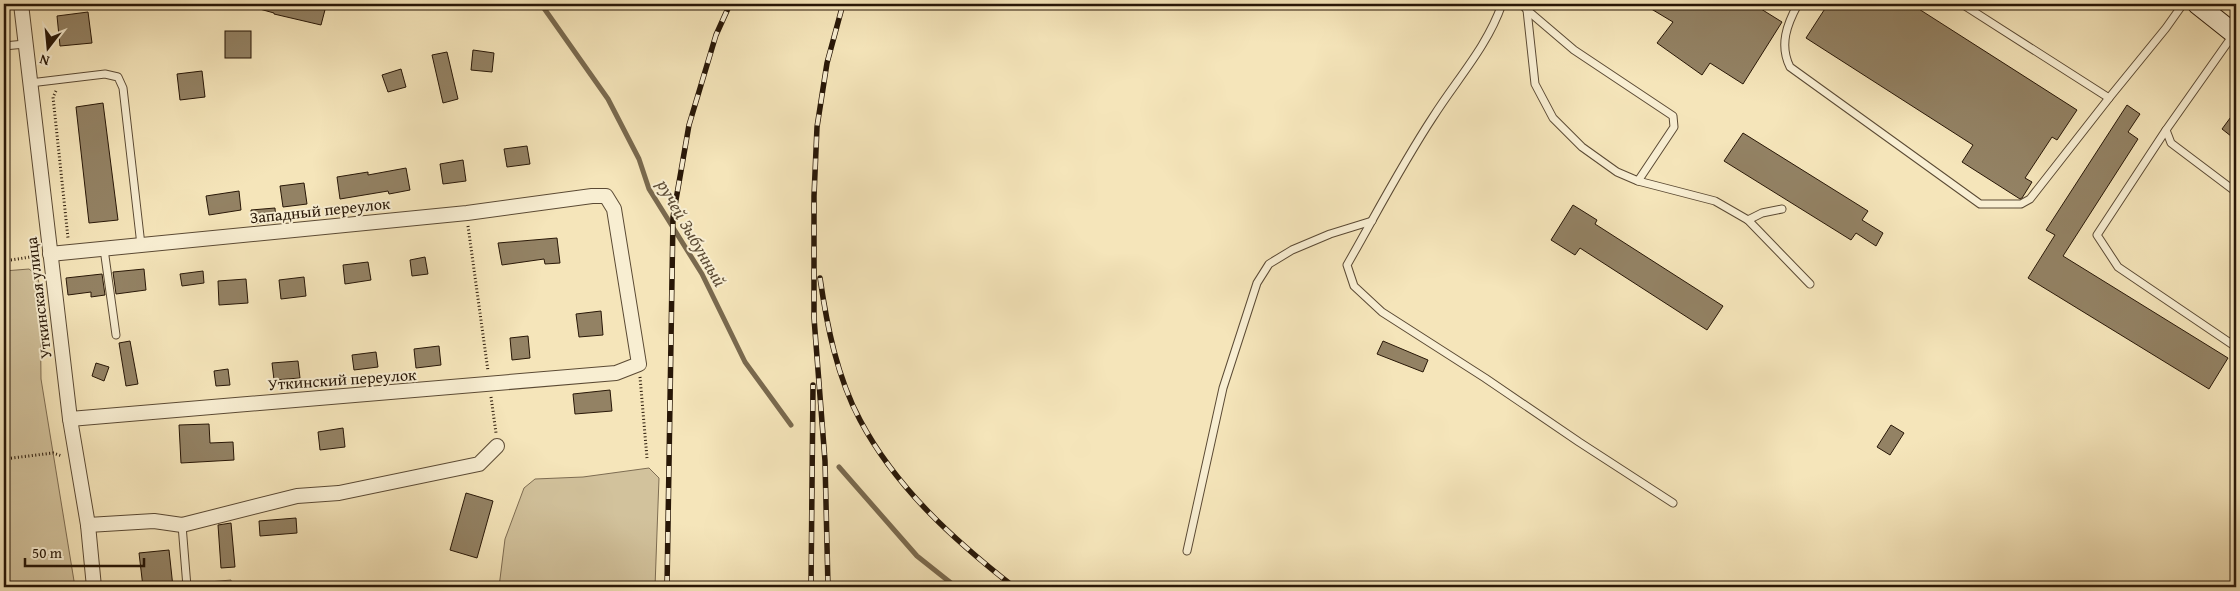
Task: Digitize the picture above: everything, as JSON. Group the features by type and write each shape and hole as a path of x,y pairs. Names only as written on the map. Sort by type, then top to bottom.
{"main road":[{"path":"2197,4 2236,33"}],"street":[{"name":"Уткинская улица","path":"21,4 70,419 88,525 94,587"},
{"name":"Западный переулок","path":"50,254 467,213 592,196 606,196 614,209 639,364"},
{"name":"Уткинский переулок","path":"70,419 616,373 639,364"},
{"path":"88,525 154,521 182,525 297,496 339,493 479,464 497,446"}],"lane":[{"path":"1502,4 1497,19 1471,64 1433,116 1347,265 1354,286 1382,312 1486,378 1579,442 1673,502"},
{"path":"1798,4 1786,30 1784,54 1790,66 1980,204 2021,204 2030,199 2183,4"},
{"path":"1962,4 2108,98"},
{"path":"1525,7 1535,84 1553,118 1582,147 1617,172 1638,181 1714,201 1748,220 1810,284"},
{"path":"1525,7 1574,50 1673,116 1674,127 1638,181"},
{"path":"2236,33 2166,130 2097,235 2118,267 2236,347"},
{"path":"4,46 25,44"},
{"path":"29,83 105,74 118,77 123,88 140,245"},
{"path":"2166,130 2171,144 2236,192"},
{"path":"1748,220 1782,209"},
{"path":"1187,551 1224,388 1258,283 1269,264 1292,250 1330,234 1372,221"},
{"path":"104,249 116,335"},
{"path":"182,525 186,587"}],"path":[{"path":"58,88 53,97 70,251"},
{"path":"467,213 497,446"},
{"path":"4,261 50,254"},
{"path":"639,364 647,458"},
{"path":"4,459 53,453 77,459"}],"shaded area":[{"path":"29,269 37,275 40,287 41,379 75,587 4,587 4,271"},
{"path":"649,468 659,478 655,587 499,587 505,539 524,488 535,479 583,477"},
{"path":"231,580 232,587 199,587 198,583"}],"building":[{"path":"257,4 319,4 326,6 321,25 274,14 256,8"},
{"path":"1643,4 1753,4 1782,22 1743,84 1710,63 1702,75 1657,43 1673,22"},
{"path":"1828,4 1911,4 2077,110 2057,140 2052,137 2025,178 2032,182 2022,198 2020,199 1962,162 1973,145 1806,38"},
{"path":"88,12 92,43 60,46 57,16"},
{"path":"225,31 251,31 251,58 225,58"},
{"path":"473,50 494,53 492,72 471,70"},
{"path":"447,52 458,99 443,103 432,55"},
{"path":"401,69 406,87 388,92 382,75"},
{"path":"202,71 205,97 180,100 177,74"},
{"path":"103,103 118,220 89,223 76,107"},
{"path":"2127,105 2140,114 2128,132 2138,139 2063,256 2228,358 2209,389 2028,278 2055,235 2046,230"},
{"path":"2236,110 2236,140 2222,129"},
{"path":"1743,133 1868,211 1862,220 1883,233 1876,246 1856,233 1851,240 1724,161"},
{"path":"527,146 530,164 507,167 504,149"},
{"path":"463,160 466,181 443,184 440,164"},
{"path":"406,168 410,190 389,194 388,191 340,199 337,177 368,172 368,175"},
{"path":"304,183 307,204 283,207 280,186"},
{"path":"239,191 241,210 209,215 206,196"},
{"path":"1573,205 1597,220 1595,224 1723,306 1707,330 1580,248 1575,255 1551,240"},
{"path":"275,208 276,222 252,224 251,210"},
{"path":"557,238 560,263 545,264 544,259 502,265 498,243"},
{"path":"425,257 428,274 412,276 410,260"},
{"path":"368,262 371,280 345,284 343,265"},
{"path":"144,269 146,290 116,294 113,272"},
{"path":"203,271 204,283 182,286 180,274"},
{"path":"102,274 105,295 91,297 91,292 68,295 66,278"},
{"path":"304,277 306,296 281,299 279,280"},
{"path":"246,279 248,303 219,305 218,281"},
{"path":"601,311 603,335 579,337 576,314"},
{"path":"528,336 530,358 512,360 510,338"},
{"path":"130,341 138,384 126,386 119,343"},
{"path":"1383,341 1428,360 1423,372 1377,354"},
{"path":"439,346 441,365 416,368 414,349"},
{"path":"376,352 378,367 354,370 352,355"},
{"path":"298,361 300,378 274,380 272,363"},
{"path":"96,363 109,367 104,381 92,376"},
{"path":"228,369 230,385 216,386 214,371"},
{"path":"610,390 612,411 575,414 573,394"},
{"path":"209,424 210,443 233,442 234,460 181,463 179,425"},
{"path":"1891,425 1904,433 1890,455 1877,447"},
{"path":"343,428 345,447 320,450 318,432"},
{"path":"466,493 493,501 477,558 450,550"},
{"path":"296,518 297,533 260,536 259,521"},
{"path":"231,523 235,567 221,568 218,525"},
{"path":"169,550 173,587 143,587 139,553"}],"waterway":[{"name":"ручей Зыбунный","path":"541,4 608,99 639,159 649,189 702,274 745,362 791,425"},
{"name":"ручей Зыбунный","path":"839,467 917,556 956,587"}],"railway":[{"path":"667,587 673,217 689,125 716,35 730,4"},
{"path":"828,587 825,461 814,318 814,196 817,127 827,63 843,4"},
{"path":"820,278 839,369 852,404 874,445 928,511 970,551 1014,587"},
{"path":"811,587 813,385"}]}
